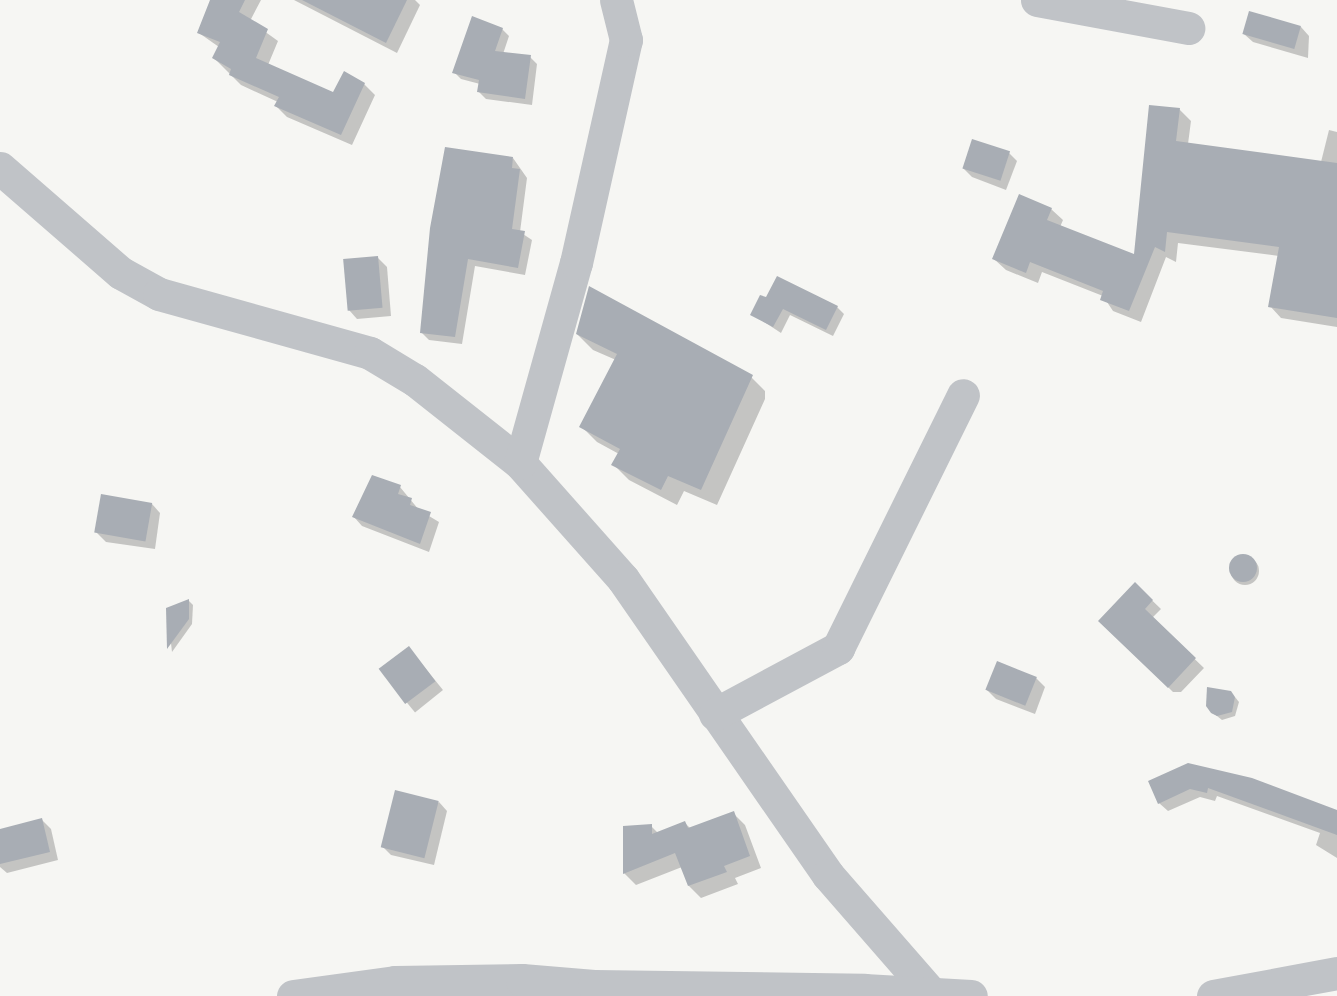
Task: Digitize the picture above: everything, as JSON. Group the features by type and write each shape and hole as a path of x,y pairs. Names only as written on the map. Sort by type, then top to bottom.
{"street":[{"path":"520,463 576,263 626,40 616,0"},
{"path":"1038,0 1188,28"},
{"path":"0,168 121,273 159,294 370,353 415,380 520,463 622,579 828,875 930,992"},
{"path":"715,714 838,648 963,395"},
{"path":"1213,996 1337,973"},
{"path":"293,996 395,982 521,988 594,986 930,992 971,996"}],"building":[{"path":"210,0 245,0 239,12 268,29 256,58 333,92 344,71 365,83 341,135 274,106 279,97 229,75 231,69 212,58 220,42 197,33"},
{"path":"302,0 407,0 386,43"},
{"path":"1249,11 1301,26 1294,49 1242,34"},
{"path":"472,16 503,28 495,51 531,55 525,99 477,92 479,80 452,73"},
{"path":"1149,105 1180,108 1176,141 1337,163 1337,318 1268,307 1279,247 1167,232 1165,252 1155,247 1129,311 1100,300 1103,291 1030,262 1026,273 992,259 1019,194 1052,208 1047,220 1134,254"},
{"path":"972,139 1010,151 1000,181 962,168"},
{"path":"445,147 513,157 512,168 520,169 512,229 525,231 518,268 468,259 455,337 420,333 430,228"},
{"path":"378,256 383,308 348,311 343,259"},
{"path":"777,276 838,306 826,330 783,309 773,327 750,315 760,295 766,297"},
{"path":"589,286 753,375 701,490 668,476 661,490 611,465 620,449 579,427 617,354 576,334"},
{"path":"372,475 401,485 398,494 412,498 410,505 431,512 420,544 352,517"},
{"path":"101,494 152,503 145,541 94,532"},
{"path":"1243,554 1253,558 1257,568 1253,578 1243,582 1233,578 1229,568 1233,558"},
{"path":"1135,582 1153,600 1145,609 1196,658 1168,688 1098,621"},
{"path":"189,599 189,619 167,649 166,608"},
{"path":"409,646 435,681 405,704 379,669"},
{"path":"997,661 1037,677 1025,706 985,690"},
{"path":"1207,687 1231,691 1235,697 1232,712 1217,716 1211,713 1206,706"},
{"path":"1188,763 1252,778 1337,810 1337,835 1208,788 1207,793 1190,789 1158,804 1148,781"},
{"path":"395,790 439,801 424,858 381,847"},
{"path":"734,811 750,856 724,866 727,872 688,886 675,853 623,874 623,826 652,824 652,834 685,821 688,828"},
{"path":"42,818 50,852 0,864 0,829"}]}
